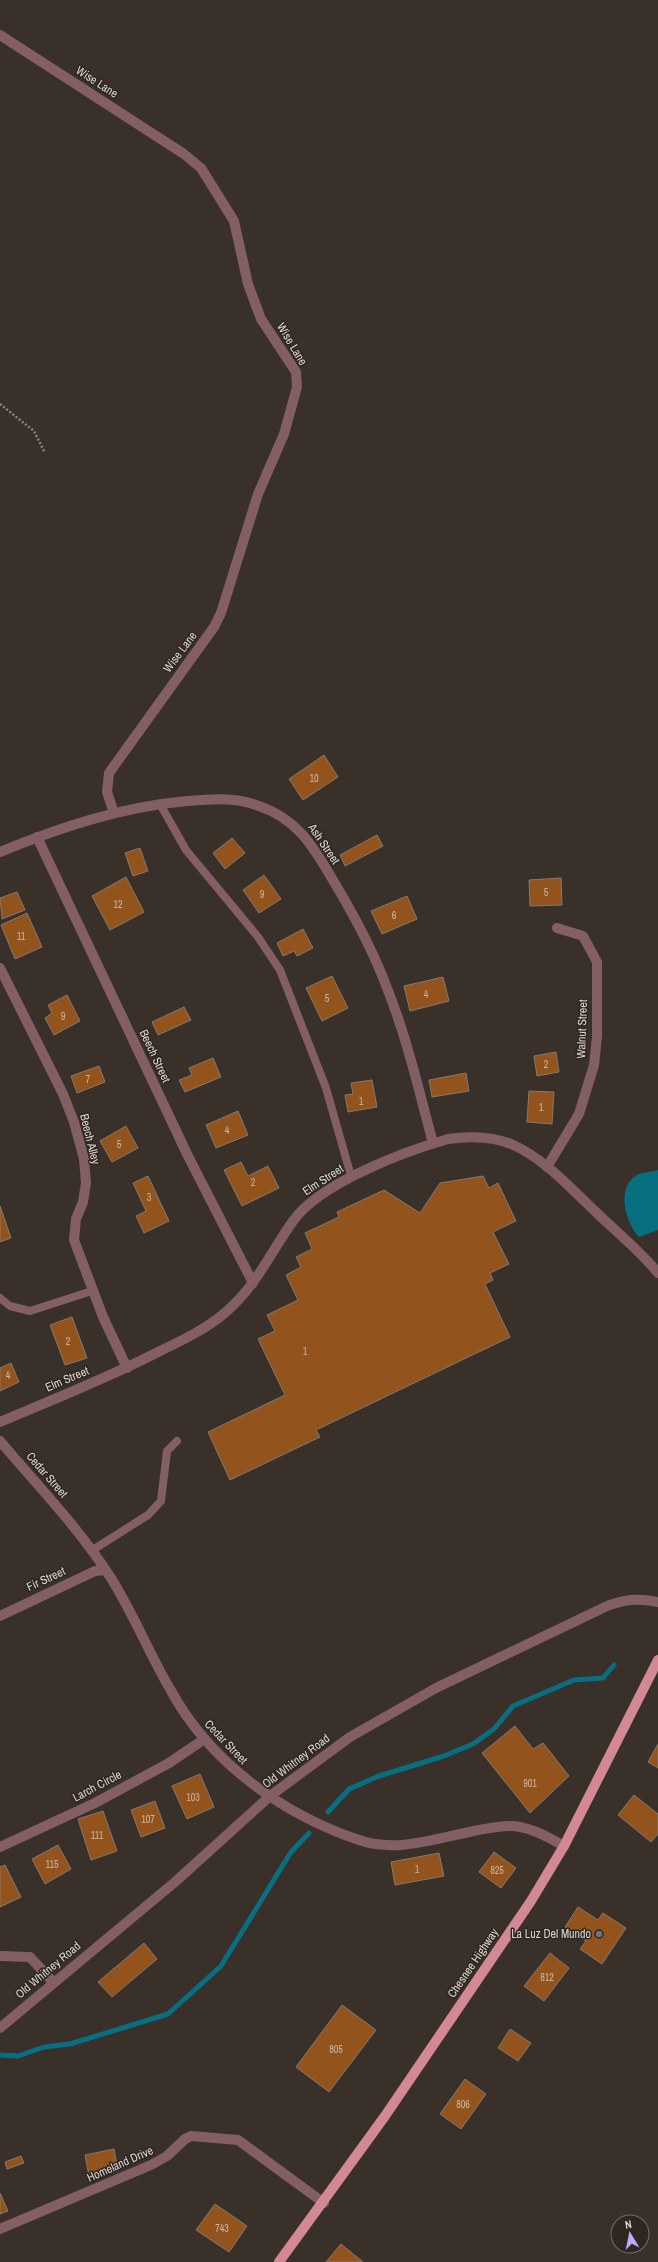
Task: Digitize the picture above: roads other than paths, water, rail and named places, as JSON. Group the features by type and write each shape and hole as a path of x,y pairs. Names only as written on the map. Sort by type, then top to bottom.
{"main road":[{"name":"Chesnee Highway","path":"279,2262 324,2203 386,2116 504,1941 564,1846 658,1660"}],"street":[{"name":"Wise Lane","path":"0,35 184,154 201,168 234,221 248,284 261,319 296,372 297,387 284,434 258,494 221,613 214,627 110,773 107,792 114,813"},
{"name":"Ash Street","path":"0,852 76,823 114,813 160,804 210,799 233,799 256,804 277,814 296,827 311,843 344,900 387,986 404,1034 433,1143"},
{"name":"Beech Street","path":"37,837 188,1156 253,1283"},
{"name":"Walnut Street","path":"547,1167 579,1114 594,1066 597,1037 597,962 583,936 557,928"},
{"name":"Beech Alley","path":"0,968 63,1094 84,1159 85,1195 76,1219 74,1240 92,1290 127,1368"},
{"name":"Elm Street","path":"0,1422 127,1368 212,1323 237,1302 253,1283 293,1221 305,1207 322,1194 351,1176 433,1143 464,1137 496,1139 523,1150 547,1167 631,1244 658,1273"},
{"name":"Cedar Street","path":"0,1441 33,1477 91,1551 118,1589 170,1690 203,1740 232,1768 270,1796 340,1833 359,1840 379,1844 399,1845 420,1843 500,1826 528,1829 564,1846"},
{"name":"Fir Street","path":"0,1616 95,1572 105,1570"},
{"name":"Old Whitney Road","path":"0,2028 175,1882 270,1796 350,1737 436,1688 616,1602 640,1598 658,1602"},
{"name":"Larch Circle","path":"0,1847 95,1803 169,1763 203,1740"},
{"path":"0,1956 30,1957 54,1982"},
{"name":"Homeland Drive","path":"0,2229 151,2165 167,2156 185,2139 197,2135 238,2140 324,2203"}],"lane":[{"path":"160,804 186,850 258,937 280,970 326,1088 351,1176"},
{"path":"0,1298 10,1306 30,1311 92,1290"},
{"path":"91,1551 148,1515 161,1501 167,1451 177,1441"}],"water":[{"path":"658,1170 658,1230 639,1237 634,1231 627,1215 625,1206 626,1188 630,1181 637,1175"}],"waterway":[{"path":"328,1812 349,1789 379,1776 444,1756 473,1744 494,1729 513,1706 574,1680 603,1678 614,1665"},
{"path":"0,2055 18,2056 44,2047 70,2044 168,2014 221,1966 291,1852 309,1833"}],"place":[{"name":"La Luz Del Mundo","path":"599,1934"}]}
